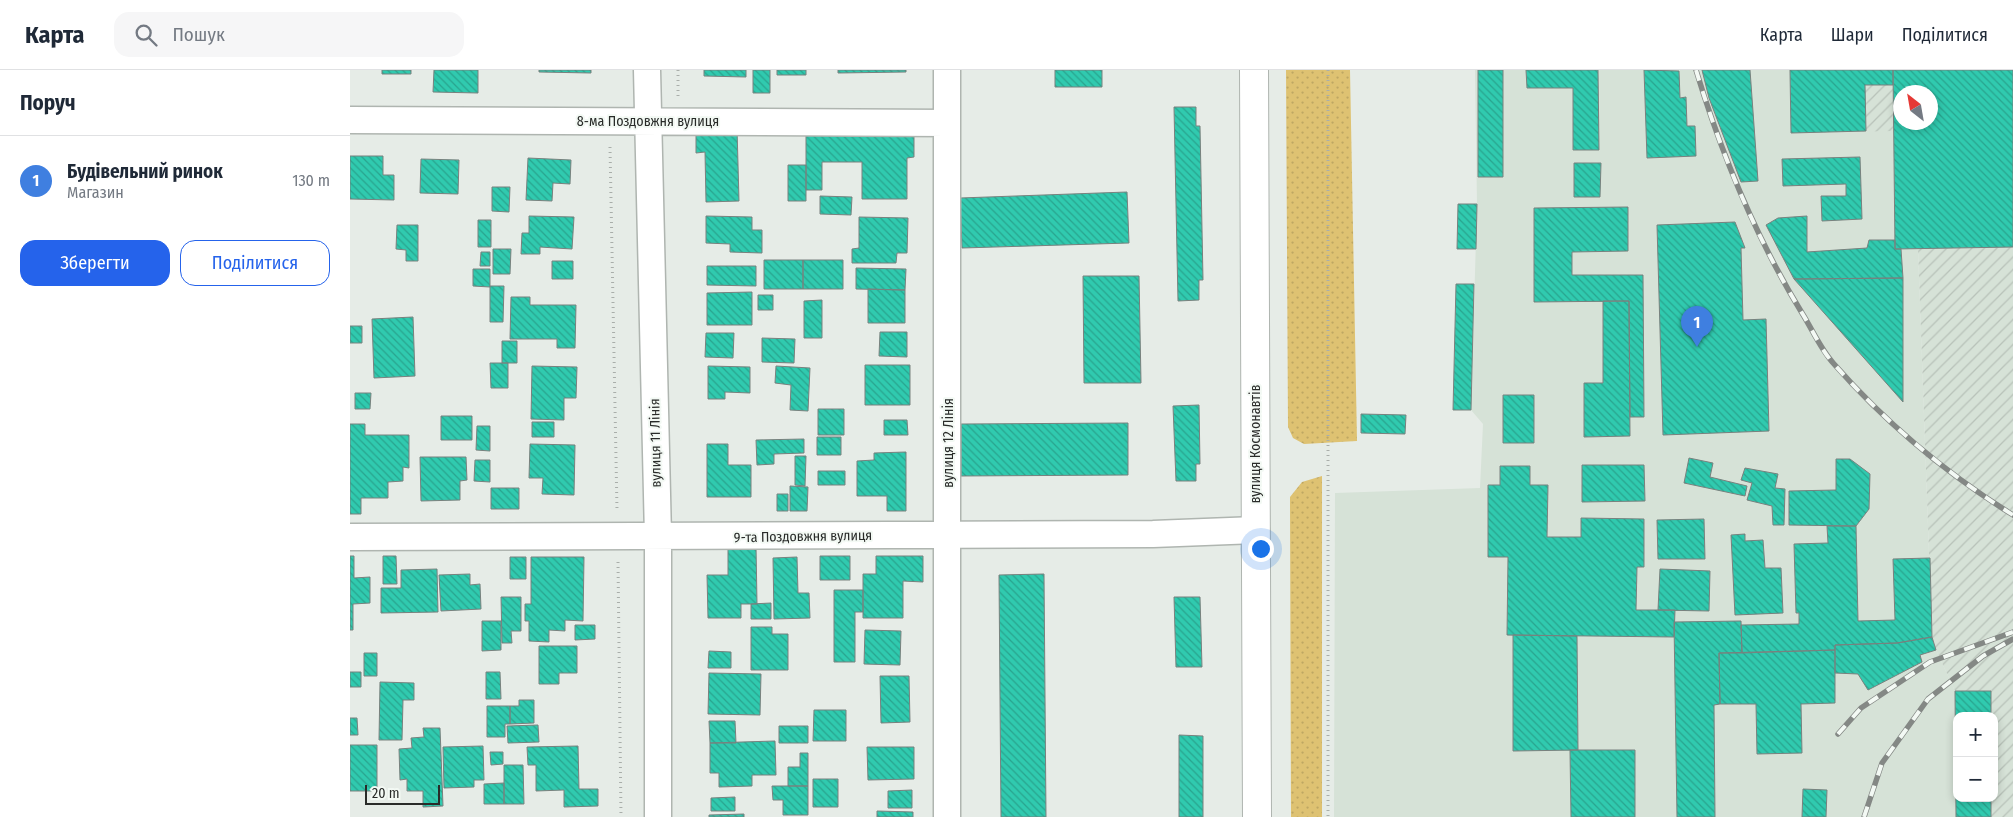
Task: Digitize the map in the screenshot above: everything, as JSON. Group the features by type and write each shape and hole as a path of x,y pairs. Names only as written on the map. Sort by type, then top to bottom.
{"main road":[{"name":"вулиця Космонавтів","path":"1254,70 1257,817"}],"street":[{"name":"вулиця 11 Лінія","path":"648,70 658,537 658,817"},
{"name":"вулиця 12 Лінія","path":"946,70 947,817"},
{"name":"8-ма Поздовжня вулиця","path":"350,120 947,122"},
{"name":"9-та Поздовжня вулиця","path":"350,538 1153,534 1256,530"}],"path":[{"path":"1328,70 1328,817"},
{"path":"610,121 621,817"}],"shaded area":[{"path":"1286,70 1350,70 1357,441 1304,444 1293,438 1288,427"},
{"path":"1475,70 1790,70 1866,131 1894,131 1901,249 1918,249 1932,637 1955,691 1955,712 1953,712 1953,802 1956,802 1956,817 1334,817 1335,493 1480,488 1483,424 1471,410 1477,204"},
{"path":"1790,70 2013,70 2013,817 1956,817 1956,802 1998,802 1998,712 1955,712 1955,691 1932,637 1918,249 1895,249 1894,131 1791,133"},
{"path":"1322,476 1322,817 1291,817 1290,497 1302,482"}],"building":[{"path":"382,70 411,70 411,74 382,74"},
{"path":"434,70 478,70 478,93 433,92"},
{"path":"539,70 591,70 591,73 539,72"},
{"path":"704,70 746,70 746,77 704,76"},
{"path":"753,70 770,70 770,93 753,93"},
{"path":"777,70 806,70 806,75 777,75"},
{"path":"838,70 906,70 906,72 838,73"},
{"path":"1055,70 1102,70 1102,87 1055,87"},
{"path":"1478,70 1503,70 1503,177 1478,177"},
{"path":"1526,70 1598,70 1599,150 1573,150 1573,88 1527,88"},
{"path":"1644,70 1679,71 1680,98 1686,97 1687,126 1695,126 1696,156 1647,158"},
{"path":"1702,70 1750,70 1758,181 1741,182 1709,98"},
{"path":"1790,70 1893,70 1893,85 1865,85 1866,131 1791,133"},
{"path":"1893,70 2013,70 2013,247 1895,249 1894,130 1938,130 1938,85 1893,85"},
{"path":"1174,107 1196,107 1196,126 1200,126 1203,280 1199,280 1199,300 1178,301"},
{"path":"737,128 739,201 706,202 705,152 696,153 696,129"},
{"path":"806,129 914,129 914,157 907,158 907,199 862,199 862,162 822,162 822,190 806,190"},
{"path":"350,156 383,156 383,175 394,175 394,200 350,199"},
{"path":"1860,157 1862,219 1822,221 1821,196 1846,196 1846,184 1783,186 1782,159"},
{"path":"528,158 571,160 570,184 553,183 552,201 526,200"},
{"path":"421,159 459,160 458,194 420,193"},
{"path":"1574,163 1601,163 1600,197 1574,197"},
{"path":"788,165 806,165 806,201 788,201"},
{"path":"492,187 510,187 509,212 492,211"},
{"path":"1127,192 1129,243 962,248 960,198"},
{"path":"820,196 852,197 851,215 820,214"},
{"path":"1458,204 1477,204 1476,249 1457,249"},
{"path":"1628,207 1628,251 1572,252 1572,275 1643,275 1644,417 1630,417 1629,301 1534,302 1534,208"},
{"path":"529,216 574,217 572,249 540,247 540,254 521,254 522,233 529,233"},
{"path":"706,216 752,217 752,230 762,230 762,253 730,252 730,244 706,243"},
{"path":"1807,216 1807,252 1867,248 1869,240 1895,240 1895,249 1901,249 1903,278 1794,279 1766,225 1778,218"},
{"path":"859,217 908,218 907,253 897,253 896,263 852,263 852,249 859,248"},
{"path":"478,220 491,220 491,247 478,247"},
{"path":"1735,222 1745,248 1741,248 1743,320 1766,319 1769,431 1663,435 1657,225"},
{"path":"397,225 418,225 418,261 406,261 406,250 396,249"},
{"path":"493,249 511,249 510,274 493,274"},
{"path":"481,252 490,252 490,266 480,266"},
{"path":"764,260 803,260 803,289 764,289"},
{"path":"803,260 843,260 843,289 803,289"},
{"path":"552,261 573,261 573,279 552,279"},
{"path":"707,266 756,266 756,286 707,285"},
{"path":"856,268 906,269 905,290 856,289"},
{"path":"473,269 490,269 490,287 473,286"},
{"path":"1083,276 1139,276 1141,383 1084,383"},
{"path":"1903,278 1903,402 1794,279"},
{"path":"1456,284 1474,284 1471,410 1453,410"},
{"path":"490,286 504,286 503,322 490,322"},
{"path":"868,289 905,290 905,323 868,323"},
{"path":"752,292 752,325 707,325 707,293"},
{"path":"758,295 773,295 773,310 758,310"},
{"path":"511,297 530,297 530,305 576,305 575,348 557,348 557,339 510,339"},
{"path":"822,300 822,338 804,338 804,301"},
{"path":"1603,301 1629,301 1630,436 1584,437 1584,383 1603,383"},
{"path":"413,317 415,376 374,378 372,319"},
{"path":"350,326 362,326 362,343 350,343"},
{"path":"880,332 907,332 907,357 879,356"},
{"path":"706,333 734,333 733,358 705,357"},
{"path":"762,338 795,339 794,363 762,362"},
{"path":"502,341 517,341 517,363 502,363"},
{"path":"490,363 508,363 508,388 491,388"},
{"path":"865,365 910,365 910,405 865,405"},
{"path":"532,366 577,367 576,398 564,398 564,420 531,419"},
{"path":"708,366 750,367 750,393 725,392 725,399 708,399"},
{"path":"776,366 810,368 808,411 790,410 791,385 775,383"},
{"path":"355,393 371,393 370,409 355,409"},
{"path":"1503,395 1534,395 1534,443 1503,443"},
{"path":"1199,405 1200,464 1196,464 1196,481 1176,481 1173,406"},
{"path":"818,409 844,409 844,435 818,435"},
{"path":"1361,414 1406,415 1405,434 1361,433"},
{"path":"441,416 472,416 472,440 441,440"},
{"path":"884,420 907,420 908,435 884,435"},
{"path":"532,422 554,422 554,437 532,437"},
{"path":"1128,423 1128,475 961,476 961,424"},
{"path":"350,424 365,424 365,435 409,435 409,468 403,467 403,481 388,482 388,498 361,498 361,514 350,514"},
{"path":"477,426 490,426 490,451 476,450"},
{"path":"817,437 841,437 841,455 817,455"},
{"path":"804,439 804,453 774,454 774,464 757,465 756,440"},
{"path":"530,444 575,445 574,495 542,494 543,478 529,478"},
{"path":"707,444 728,444 728,465 751,465 751,497 707,497"},
{"path":"906,452 906,511 887,511 887,496 857,496 857,461 874,460 874,453"},
{"path":"795,456 806,456 805,486 795,485"},
{"path":"420,457 466,457 467,480 460,481 460,500 421,501"},
{"path":"1689,458 1713,463 1710,477 1747,486 1745,496 1684,483"},
{"path":"1836,459 1850,459 1870,474 1869,509 1856,526 1789,525 1789,491 1836,490"},
{"path":"475,460 490,460 490,482 474,481"},
{"path":"1582,465 1644,465 1645,501 1582,502"},
{"path":"1500,466 1530,466 1530,485 1548,485 1547,537 1581,537 1581,518 1644,519 1644,567 1637,567 1636,610 1675,610 1674,637 1507,635 1508,557 1488,557 1488,485 1500,485"},
{"path":"1745,468 1778,474 1775,488 1785,489 1784,525 1773,525 1772,506 1747,500 1752,483 1741,480"},
{"path":"818,471 845,471 845,485 818,485"},
{"path":"790,486 808,487 807,511 790,511"},
{"path":"491,488 519,488 519,509 491,509"},
{"path":"777,494 788,494 788,511 777,511"},
{"path":"1704,519 1705,559 1658,559 1657,520"},
{"path":"1827,526 1856,526 1858,621 1895,620 1893,559 1930,558 1932,637 1897,643 1835,645 1835,650 1742,653 1741,625 1799,624 1799,613 1796,613 1794,544 1828,543"},
{"path":"1745,534 1745,541 1763,540 1765,568 1781,568 1783,613 1735,615 1731,535"},
{"path":"756,546 757,604 741,604 741,618 708,618 707,575 728,575 728,547"},
{"path":"350,556 354,556 354,578 370,577 370,603 353,604 353,630 350,630"},
{"path":"383,556 396,556 397,584 383,584"},
{"path":"820,556 850,556 850,580 820,580"},
{"path":"876,556 923,556 923,582 903,581 903,618 863,618 863,574 876,574"},
{"path":"510,557 526,557 526,579 510,579"},
{"path":"531,557 584,557 583,621 565,620 565,631 549,630 549,642 529,641 529,621 525,621 525,604 531,604"},
{"path":"797,557 798,593 809,593 810,618 774,619 773,558"},
{"path":"437,569 438,612 381,613 381,588 401,588 401,570"},
{"path":"1660,569 1710,571 1709,611 1658,610"},
{"path":"470,574 470,585 480,584 481,609 441,611 439,575"},
{"path":"1044,574 1046,817 1001,817 999,575"},
{"path":"834,590 863,590 863,612 855,612 855,662 834,662"},
{"path":"501,597 521,597 521,631 511,631 512,643 502,643"},
{"path":"1174,597 1200,597 1202,667 1176,667"},
{"path":"771,603 771,619 751,619 751,604"},
{"path":"482,621 501,621 501,650 482,651"},
{"path":"1741,621 1742,653 1719,653 1720,704 1714,705 1715,817 1677,817 1674,622"},
{"path":"575,625 595,625 595,639 575,640"},
{"path":"751,627 772,627 772,634 788,634 788,670 751,670"},
{"path":"865,630 901,631 900,665 864,664"},
{"path":"1513,635 1577,636 1578,750 1513,751"},
{"path":"1932,637 1936,650 1920,655 1922,662 1868,690 1858,674 1835,673 1835,645 1897,643"},
{"path":"539,646 577,646 577,673 559,673 559,684 539,684"},
{"path":"1835,650 1835,703 1801,704 1802,753 1757,754 1756,704 1720,704 1719,653"},
{"path":"709,651 731,652 731,668 708,668"},
{"path":"364,653 377,653 377,676 364,676"},
{"path":"350,672 361,672 361,687 350,687"},
{"path":"486,672 500,672 501,699 486,699"},
{"path":"709,673 761,674 760,715 708,714"},
{"path":"880,676 909,676 910,722 881,723"},
{"path":"380,682 414,683 414,700 403,700 402,740 379,740"},
{"path":"1955,691 1991,691 1991,712 1955,712"},
{"path":"519,700 534,700 534,723 510,724 510,706 519,706"},
{"path":"487,706 510,706 510,724 505,724 505,737 487,737"},
{"path":"814,710 846,710 846,741 813,741"},
{"path":"350,718 357,718 358,735 350,735"},
{"path":"709,721 735,721 736,743 710,743"},
{"path":"538,725 539,742 508,743 507,726"},
{"path":"779,726 808,726 808,743 779,743"},
{"path":"423,728 440,728 443,806 423,807 423,791 407,791 407,779 400,780 399,749 412,748 411,738 424,737"},
{"path":"1179,735 1203,736 1203,817 1179,817"},
{"path":"775,741 776,775 752,775 752,786 719,787 719,773 710,773 710,743"},
{"path":"350,745 377,745 377,791 350,791"},
{"path":"483,746 484,780 474,780 474,787 444,788 443,747"},
{"path":"578,746 579,789 598,789 598,806 564,807 564,790 536,791 536,765 528,765 527,747"},
{"path":"867,747 914,747 914,779 868,780"},
{"path":"1570,750 1635,750 1635,817 1571,817"},
{"path":"490,752 503,752 503,764 491,765"},
{"path":"800,753 808,753 808,786 788,786 788,767 800,767"},
{"path":"504,765 523,765 524,804 504,804"},
{"path":"813,779 838,779 838,807 813,807"},
{"path":"504,783 504,804 484,804 484,784"},
{"path":"772,786 808,786 808,815 783,815 783,800 773,800"},
{"path":"1803,789 1827,790 1826,817 1802,817"},
{"path":"912,790 912,808 888,808 888,791"},
{"path":"735,797 735,811 711,811 711,798"},
{"path":"1956,802 1991,802 1991,817 1956,817"},
{"path":"877,811 913,812 913,817 877,817"},
{"path":"744,814 744,817 709,817 709,815"}],"railway":[{"path":"1696,70 1717,133 1741,195 1769,255 1825,352 1874,406 1918,446 1964,482 2013,515"},
{"path":"1838,734 1861,708 1930,662 2013,632"},
{"path":"1864,817 1882,763 1928,699 1983,656 2013,639"}],"place":[{"name":"Будівельний ринок","path":"1697,347"}]}
